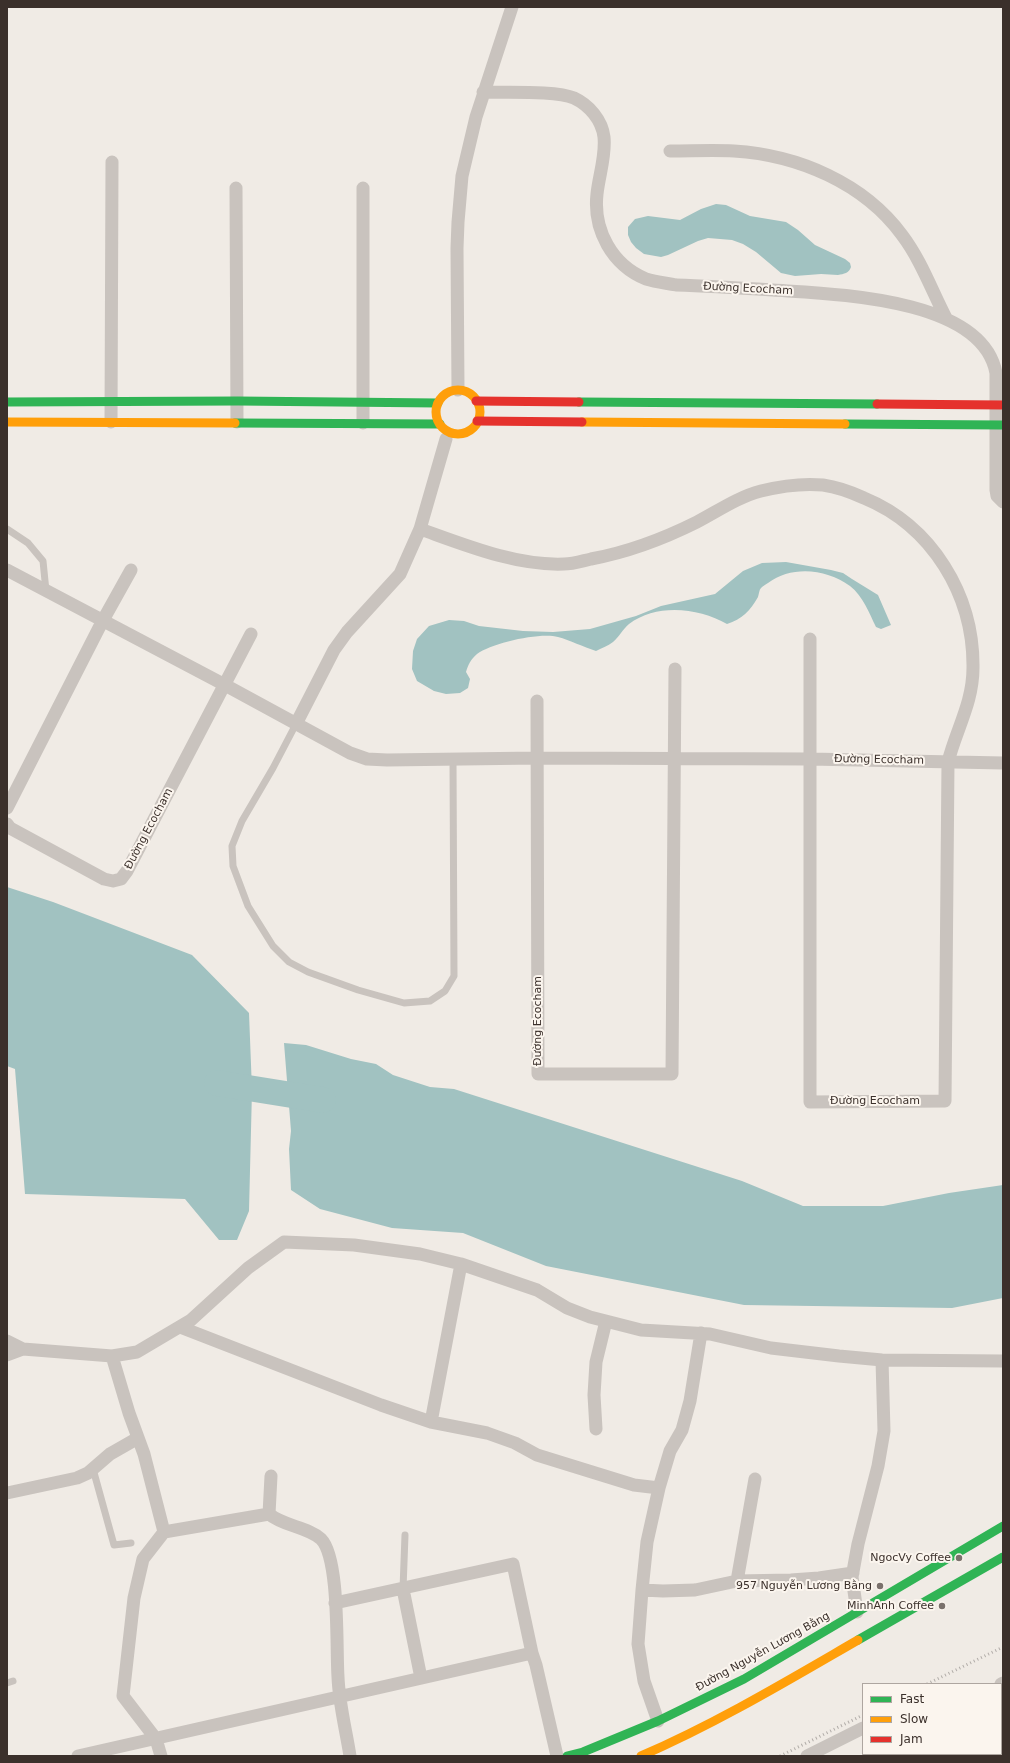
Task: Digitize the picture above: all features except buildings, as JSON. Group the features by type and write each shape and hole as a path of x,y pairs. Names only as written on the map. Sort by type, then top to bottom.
{"main road":[{"path":"458,390 469,393 476,401 479,411 477,421 470,430 458,434 449,432 440,424 436,415 438,403 446,394 458,390"},
{"path":"7,402 238,401 438,403"},
{"path":"476,401 1000,405"},
{"path":"477,421 1000,425"},
{"path":"7,422 440,424"},
{"name":"Đường Nguyễn Lương Bằng","path":"567,1756 583,1752 658,1721 744,1679 1003,1526"},
{"path":"641,1756 678,1740 724,1717 1003,1557"}],"street":[{"path":"458,390 457,248 459,200 466,153 483,92 512,7"},
{"name":"Đường Ecocham","path":"483,92 563,94 578,100 594,114 600,123 604,137 604,153 596,203 599,225 611,252 626,267 636,274 659,282 676,284 836,294 909,306 946,318 975,338 992,358 996,373 1000,405 996,490 997,496 1003,502"},
{"path":"670,151 735,151 770,156 790,161 825,174 858,191 875,204 904,236 946,318"},
{"path":"111,422 112,162"},
{"path":"236,188 238,422"},
{"path":"363,188 363,423"},
{"path":"296,724 334,650 347,632 400,574 420,529 446,440"},
{"name":"Đường Ecocham","path":"420,529 476,549 529,561 565,564 615,555 662,539 739,499 760,492 792,485 823,485 851,492 878,503 902,519 928,544 942,560 956,585 966,612 972,641 973,670 970,696 963,722 952,747 948,762 945,1101 810,1102 810,639"},
{"name":"Đường Ecocham","path":"7,570 350,753 366,759 675,758 1003,763"},
{"path":"7,808 102,622 131,570"},
{"name":"Đường Ecocham","path":"7,824 10,828 104,879 113,882 121,879 127,871 251,634"},
{"name":"Đường Ecocham","path":"537,701 538,1074 672,1074 675,669"},
{"path":"7,1340 23,1348 112,1356 137,1352 191,1320 248,1268 284,1242 354,1245 420,1254 461,1264 537,1290 567,1308 606,1321 641,1330 705,1333 771,1348 882,1360 1003,1361"},
{"path":"431,1422 461,1264"},
{"path":"596,1429 594,1395 596,1362 606,1321"},
{"path":"180,1326 381,1406 431,1422 487,1433 515,1443 537,1455 634,1485 659,1488"},
{"path":"658,1721 644,1681 638,1644 647,1542 659,1488 670,1451 682,1430 705,1333"},
{"path":"7,1355 23,1348"},
{"path":"112,1356 144,1454 164,1532"},
{"path":"857,1612 852,1577 858,1544 878,1466 884,1431 882,1360"},
{"path":"7,1492 77,1478 93,1469 110,1454 138,1438"},
{"path":"271,1476 269,1514 274,1519 315,1535 328,1549 335,1603 338,1679 350,1756"},
{"path":"738,1581 755,1479"},
{"path":"161,1756 156,1739 123,1696 134,1598 143,1560 164,1532 269,1514"},
{"path":"335,1603 513,1564 532,1653 557,1756"},
{"path":"642,1590 678,1592 738,1581 791,1580 853,1573"},
{"path":"403,1589 421,1678"},
{"path":"78,1756 532,1653"},
{"path":"812,1755 862,1729"}],"lane":[{"path":"7,529 28,543 43,561 46,591"},
{"path":"296,724 273,768 242,821 232,846 233,866 248,906 273,946 289,962 315,974 358,990 404,1003 430,1001 445,991 454,976 453,759"},
{"path":"93,1469 114,1545 131,1543"},
{"path":"403,1589 406,1535"}],"water":[{"path":"716,204 726,205 750,216 786,222 815,245 845,259 850,263 851,267 846,273 838,275 821,274 795,276 781,273 756,252 743,244 732,240 708,238 661,257 644,254 636,248 628,235 628,227 635,219 648,216 680,220 701,209"},
{"path":"786,562 843,573 878,595 891,625 881,629 876,627 859,595 855,590 841,580 820,573 809,571 798,572 788,573 777,577 764,586 760,589 758,597 749,610 737,620 727,624 704,614 691,611 665,611 640,617 629,624 613,642 596,651 563,638 550,636 528,637 504,642 484,650 471,660 466,672 470,679 468,688 460,693 446,694 434,691 417,681 412,669 413,651 417,639 429,626 449,620 464,621 479,626 523,631 553,632 590,629 636,616 661,606 715,594 743,571 762,563"},
{"path":"7,887 53,902 192,955 249,1013 252,1090 249,1211 237,1240 219,1240 185,1199 25,1194 15,1069 7,1066"},
{"path":"284,1043 306,1045 351,1059 376,1064 393,1075 430,1087 454,1089 742,1181 803,1206 883,1206 949,1193 1003,1185 1003,1298 952,1308 744,1305 546,1266 463,1233 392,1228 320,1209 291,1190 289,1149 291,1131"}],"waterway":[{"path":"217,1083 323,1100"},
{"path":"252,1090 288,1090"}],"railway":[{"path":"929,1683 1003,1647"},
{"path":"780,1756 862,1715"}],"traffic: fast":[{"path":"7,402 238,401 438,403"},
{"path":"579,402 877,404"},
{"path":"235,423 440,424"},
{"path":"845,424 1003,425"},
{"path":"567,1756 583,1752 658,1721 744,1679 1003,1526"},
{"path":"858,1640 1003,1557"}],"traffic: slow":[{"path":"458,390 470,394 476,400 480,412 476,424 470,430 458,434 446,430 440,424 436,412 440,400 446,394 458,390"},
{"path":"7,422 235,423"},
{"path":"582,422 845,424"},
{"path":"641,1756 724,1716 858,1640"}],"traffic: jam":[{"path":"476,401 579,402"},
{"path":"877,404 1003,405"},
{"path":"477,421 582,422"}],"place":[{"name":"NgocVy Coffee","path":"959,1558"},
{"name":"957 Nguyễn Lương Bằng","path":"880,1586"},
{"name":"MinhAnh Coffee","path":"942,1606"}]}
